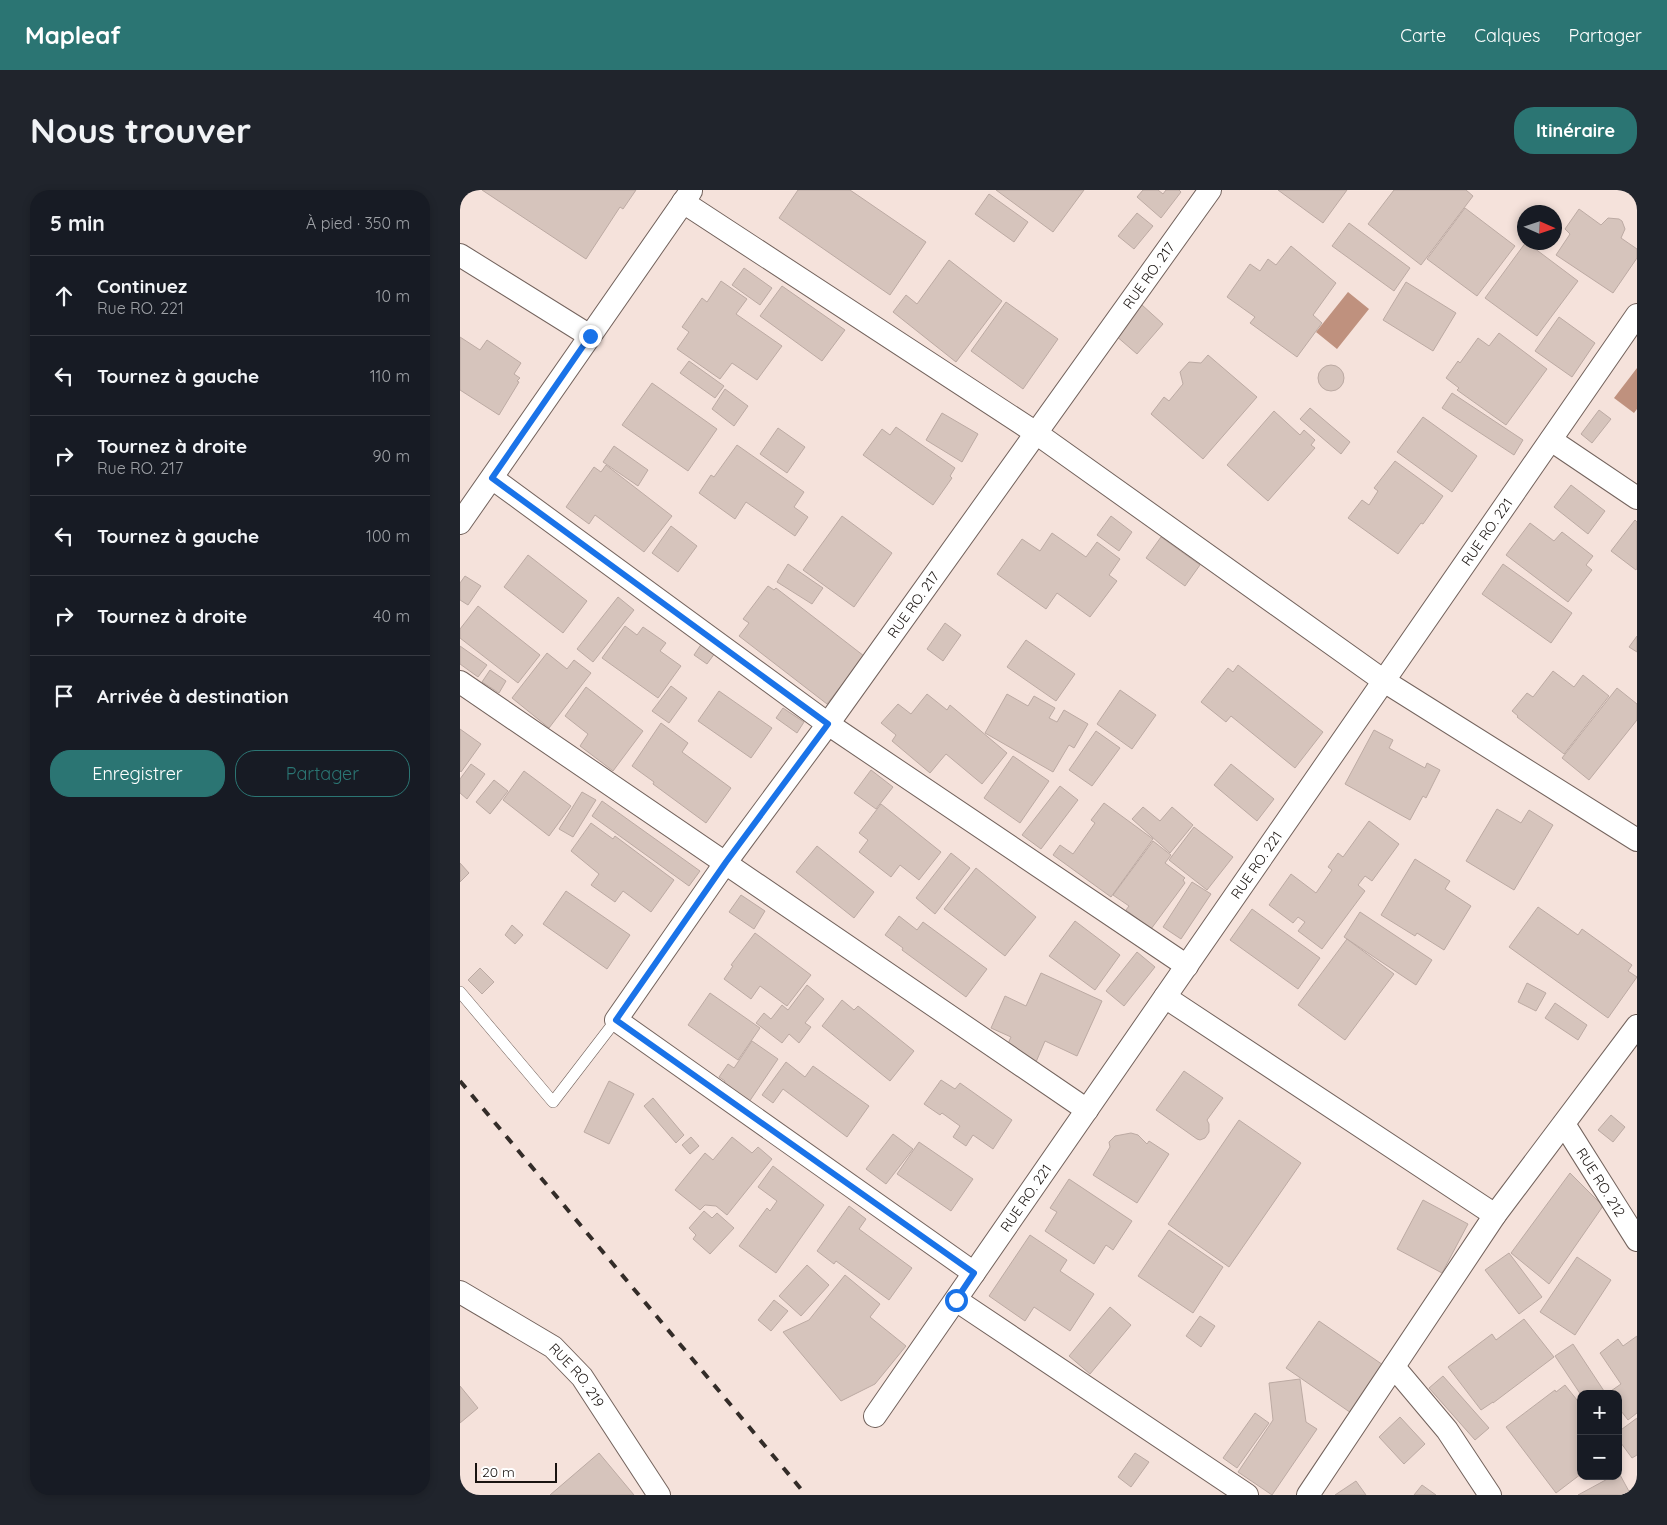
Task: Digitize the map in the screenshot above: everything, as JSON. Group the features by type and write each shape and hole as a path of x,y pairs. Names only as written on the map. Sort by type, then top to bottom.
{"street":[{"name":"RUE RO. 217","path":"616,1020 726,862 828,724 1210,190"},
{"path":"460,523 687,196 1036,434 1384,681 1637,840"},
{"path":"460,255 590,336"},
{"name":"RUE RO. 221","path":"875,1416 1637,315"},
{"path":"1551,440 1637,498"},
{"path":"492,478 828,724 1187,966"},
{"path":"460,682 1087,1110"},
{"path":"1165,997 1495,1215"},
{"path":"616,1020 974,1273"},
{"path":"1308,1495 1495,1215 1637,1026"},
{"name":"RUE RO. 212","path":"1564,1124 1637,1240"},
{"name":"RUE RO. 219","path":"460,1292 554,1347 582,1377 659,1495"},
{"path":"956,1300 1247,1495"},
{"path":"1394,1367 1447,1430 1490,1495"}],"lane":[{"path":"460,992 553,1102 616,1020"}],"shaded area":[{"path":"1348,292 1369,309 1337,349 1316,332"},
{"path":"1637,368 1637,409 1634,413 1614,398"}],"building":[{"path":"482,190 636,190 623,209 620,207 586,259"},
{"path":"798,190 850,190 926,242 890,295 779,218"},
{"path":"996,190 1084,190 1053,232"},
{"path":"1143,190 1158,190 1163,194 1166,190 1179,190 1181,192 1161,218 1137,197"},
{"path":"1278,190 1347,190 1323,223"},
{"path":"1394,190 1466,190 1473,196 1421,265 1368,224"},
{"path":"989,194 1028,222 1014,242 975,214"},
{"path":"1465,208 1515,246 1477,296 1427,259"},
{"path":"1579,209 1601,225 1608,218 1622,221 1625,229 1621,238 1637,249 1637,258 1613,293 1556,255 1559,250 1562,250 1562,246 1570,234 1565,229"},
{"path":"1137,213 1153,226 1134,249 1118,236"},
{"path":"1349,223 1410,268 1394,291 1332,246"},
{"path":"1291,246 1336,283 1313,315 1322,323 1297,357 1250,323 1255,317 1227,297 1250,264 1260,271 1268,259 1276,265"},
{"path":"1520,250 1537,250 1578,281 1537,336 1485,298"},
{"path":"949,260 1002,301 956,362 893,312 906,295 917,304"},
{"path":"744,268 772,288 760,305 732,285"},
{"path":"721,281 747,299 736,314 782,346 757,380 732,363 720,379 677,349 689,332 682,327 702,298 707,302"},
{"path":"1406,282 1456,313 1433,351 1383,320"},
{"path":"782,286 845,330 822,361 760,316"},
{"path":"1006,302 1058,339 1023,389 971,351"},
{"path":"1142,305 1163,324 1137,354 1115,335"},
{"path":"1559,317 1595,343 1572,377 1535,351"},
{"path":"1499,333 1547,369 1506,425 1457,390 1459,388 1446,378 1458,361 1460,363 1478,338 1489,346"},
{"path":"460,337 480,350 487,340 521,363 514,374 520,378 517,381 519,382 499,415 460,390"},
{"path":"1208,355 1257,397 1203,459 1151,414 1164,397 1169,401 1183,384 1180,372 1189,362 1201,363"},
{"path":"689,361 724,386 715,398 680,373"},
{"path":"1331,365 1341,368 1344,378 1341,388 1331,391 1321,388 1318,378 1321,368"},
{"path":"652,383 717,429 688,471 622,425"},
{"path":"725,389 748,406 734,426 712,409"},
{"path":"1452,393 1523,440 1514,455 1442,408"},
{"path":"1310,408 1350,442 1341,454 1300,419"},
{"path":"1599,410 1611,419 1592,443 1581,434"},
{"path":"1274,411 1300,435 1304,430 1315,440 1311,445 1315,448 1268,501 1227,465"},
{"path":"942,413 978,434 962,462 926,440"},
{"path":"1423,417 1477,456 1452,492 1397,452"},
{"path":"896,427 955,468 950,476 952,478 933,505 863,455 882,429 890,435"},
{"path":"778,428 805,447 787,473 760,454"},
{"path":"737,445 804,492 794,507 808,517 795,536 746,502 735,519 699,493 711,475 714,477"},
{"path":"614,446 648,470 638,486 603,462"},
{"path":"1395,461 1443,496 1398,554 1348,518 1362,500 1369,505 1378,491 1374,488"},
{"path":"606,465 672,516 644,552 595,515 589,524 566,507 594,467 601,472"},
{"path":"1571,485 1605,511 1588,534 1554,507"},
{"path":"842,516 892,553 854,607 803,570"},
{"path":"1111,516 1132,532 1119,551 1097,535"},
{"path":"1635,520 1637,522 1636,570 1611,551"},
{"path":"1530,523 1554,541 1562,532 1593,556 1586,565 1592,570 1568,602 1506,555"},
{"path":"671,526 697,546 678,572 652,553"},
{"path":"1052,533 1086,557 1097,542 1120,559 1109,575 1117,581 1090,617 1057,593 1046,609 997,574 1022,539 1040,551"},
{"path":"1161,537 1200,565 1185,586 1146,558"},
{"path":"528,555 587,601 563,633 504,587"},
{"path":"788,564 823,588 812,604 777,582"},
{"path":"1503,564 1572,613 1551,643 1482,594"},
{"path":"465,576 481,586 468,605 460,600 460,583"},
{"path":"768,586 774,590 776,588 864,656 827,704 739,636 749,623 743,619"},
{"path":"618,597 634,610 593,662 577,649"},
{"path":"478,606 540,655 518,683 460,638 460,629"},
{"path":"945,623 961,635 943,661 927,649"},
{"path":"625,626 637,635 643,627 666,643 660,651 681,666 658,698 602,658"},
{"path":"1637,636 1637,652 1629,647"},
{"path":"1026,640 1075,674 1056,701 1007,667"},
{"path":"702,643 715,653 707,664 694,655"},
{"path":"460,646 487,665 478,677 460,664"},
{"path":"547,653 567,669 574,660 591,673 549,728 512,698"},
{"path":"1238,665 1323,732 1295,768 1231,716 1226,722 1201,702 1228,668 1233,672"},
{"path":"490,670 506,681 499,693 482,682"},
{"path":"1553,671 1574,687 1583,675 1609,696 1564,754 1512,711 1527,693 1533,697"},
{"path":"671,686 687,698 669,723 652,711"},
{"path":"586,687 643,731 613,771 580,746 588,734 565,716"},
{"path":"1617,688 1637,704 1637,720 1589,780 1562,758"},
{"path":"1120,690 1156,715 1132,749 1097,724"},
{"path":"719,691 772,728 751,758 698,721"},
{"path":"927,694 947,710 950,705 1007,753 982,784 946,754 930,773 892,741 896,735 881,723 898,704 911,714"},
{"path":"1007,694 1028,706 1034,696 1055,708 1049,718 1057,722 1064,710 1088,724 1074,748 1069,745 1053,772 985,733"},
{"path":"783,708 804,722 797,733 776,718"},
{"path":"661,723 688,743 682,752 731,788 706,823 632,766"},
{"path":"460,729 481,744 461,772 460,771"},
{"path":"1374,730 1393,740 1389,748 1425,768 1427,763 1440,770 1426,798 1423,796 1410,820 1345,784"},
{"path":"1096,731 1120,748 1092,786 1069,770"},
{"path":"1013,756 1049,781 1020,823 984,798"},
{"path":"471,764 485,774 467,799 460,793 460,779"},
{"path":"1231,764 1274,799 1257,821 1214,785"},
{"path":"871,770 893,787 876,809 854,793"},
{"path":"524,771 571,806 549,836 503,800"},
{"path":"494,780 508,791 490,814 476,802"},
{"path":"1060,786 1078,800 1041,849 1022,835"},
{"path":"582,792 596,800 573,837 559,829"},
{"path":"602,801 700,871 689,886 592,816"},
{"path":"1104,803 1153,839 1111,897 1053,855 1060,845 1073,854 1095,823 1091,820"},
{"path":"881,804 941,852 919,880 900,865 891,877 859,852 868,840 859,833"},
{"path":"1143,807 1160,821 1172,807 1193,825 1170,853 1132,819"},
{"path":"1497,809 1521,823 1529,810 1553,825 1514,890 1466,861"},
{"path":"1369,821 1399,844 1372,881 1365,876 1358,885 1365,891 1322,949 1298,931 1305,922 1298,917 1293,923 1269,905 1291,874 1316,893 1332,870 1328,867 1338,853 1343,857"},
{"path":"591,823 613,839 615,836 674,880 651,912 623,891 615,902 591,885 599,874 571,851"},
{"path":"1194,827 1233,857 1207,890 1169,860"},
{"path":"1153,841 1171,855 1165,863 1185,878 1183,880 1185,883 1151,929 1126,910 1129,906 1113,895"},
{"path":"817,846 874,892 854,918 796,872"},
{"path":"951,853 970,868 935,914 916,898"},
{"path":"1415,859 1450,881 1445,889 1471,906 1444,950 1417,933 1415,936 1381,915"},
{"path":"460,863 469,873 460,882"},
{"path":"976,868 1036,917 1005,956 944,909"},
{"path":"1192,882 1211,894 1181,939 1163,927"},
{"path":"566,891 630,935 607,969 543,924"},
{"path":"741,895 765,911 754,929 729,912"},
{"path":"1538,907 1578,935 1582,929 1632,965 1628,971 1637,977 1608,1018 1509,947"},
{"path":"1252,909 1320,958 1298,989 1230,940"},
{"path":"1360,912 1432,960 1416,985 1344,937"},
{"path":"899,916 917,930 923,922 987,969 966,997 902,950 903,948 885,935"},
{"path":"1075,921 1120,955 1095,990 1049,956"},
{"path":"512,925 523,935 515,944 505,935"},
{"path":"755,933 811,975 787,1006 760,986 751,999 724,979 733,966 731,965"},
{"path":"1347,939 1394,974 1345,1040 1298,1005"},
{"path":"1137,952 1155,967 1124,1006 1106,991"},
{"path":"480,968 494,982 482,994 468,980"},
{"path":"1041,973 1102,1001 1077,1056 1045,1041 1036,1062 1006,1048 1011,1037 991,1028 1005,996 1026,1006"},
{"path":"1527,983 1546,993 1536,1011 1518,1002"},
{"path":"807,985 824,999 805,1023 811,1027 799,1043 789,1034 782,1043 756,1023 764,1013 771,1019 782,1005 788,1010"},
{"path":"710,993 760,1028 738,1060 688,1025"},
{"path":"842,1000 854,1010 858,1006 914,1051 890,1081 822,1026"},
{"path":"1555,1003 1587,1025 1578,1040 1545,1018"},
{"path":"752,1041 778,1059 749,1102 723,1085 725,1081 719,1077 728,1064 734,1068"},
{"path":"786,1062 805,1077 813,1066 869,1106 847,1137 783,1089 773,1103 762,1095"},
{"path":"1184,1071 1223,1098 1207,1120 1209,1132 1205,1138 1200,1140 1156,1110"},
{"path":"941,1080 955,1089 960,1083 1012,1120 993,1149 973,1135 966,1146 953,1137 960,1126 942,1113 940,1115 924,1104"},
{"path":"609,1081 634,1094 609,1144 584,1132"},
{"path":"653,1098 684,1135 676,1143 644,1106"},
{"path":"1611,1115 1625,1127 1613,1142 1598,1130"},
{"path":"1239,1120 1301,1163 1229,1267 1168,1224"},
{"path":"1131,1133 1138,1135 1147,1144 1149,1141 1169,1154 1137,1203 1093,1175 1110,1147 1109,1142 1115,1136"},
{"path":"893,1134 913,1149 886,1184 866,1169"},
{"path":"691,1137 699,1146 690,1154 682,1145"},
{"path":"732,1137 752,1153 758,1147 772,1159 727,1215 716,1206 705,1205 700,1210 675,1190 705,1153 713,1160"},
{"path":"919,1142 973,1179 951,1211 897,1174"},
{"path":"773,1166 824,1205 776,1273 739,1246 767,1208 770,1211 777,1201 758,1187"},
{"path":"1570,1173 1603,1206 1549,1284 1511,1253"},
{"path":"1069,1179 1132,1221 1113,1250 1106,1245 1094,1264 1045,1231 1057,1212 1050,1208"},
{"path":"1423,1200 1468,1224 1442,1273 1397,1249"},
{"path":"849,1206 866,1219 859,1229 912,1268 889,1300 836,1261 834,1264 817,1251"},
{"path":"704,1211 712,1218 717,1213 734,1228 710,1254 693,1239 696,1235 689,1228"},
{"path":"1169,1230 1223,1267 1193,1313 1138,1276"},
{"path":"1030,1235 1067,1260 1060,1271 1094,1294 1070,1331 1034,1307 1025,1321 989,1296"},
{"path":"1509,1253 1542,1297 1519,1314 1485,1270"},
{"path":"1577,1257 1611,1280 1575,1335 1540,1312"},
{"path":"807,1265 829,1285 801,1316 779,1296"},
{"path":"845,1275 880,1304 870,1317 906,1346 875,1384 841,1401 783,1332 809,1320"},
{"path":"774,1300 788,1311 771,1331 758,1320"},
{"path":"1110,1307 1131,1325 1090,1374 1069,1356"},
{"path":"1200,1316 1215,1326 1201,1347 1186,1336"},
{"path":"1524,1319 1554,1357 1481,1410 1448,1367 1492,1334 1496,1340"},
{"path":"1319,1321 1386,1367 1354,1415 1286,1368"},
{"path":"1637,1336 1637,1413 1628,1420 1622,1412 1622,1390 1612,1390 1621,1384 1600,1353 1618,1339 1623,1346"},
{"path":"1573,1344 1603,1390 1578,1390 1555,1356"},
{"path":"1443,1376 1489,1428 1475,1440 1429,1388"},
{"path":"1300,1379 1306,1422 1317,1429 1272,1495 1238,1472 1273,1420 1269,1383"},
{"path":"1565,1385 1577,1400 1577,1477 1556,1493 1506,1427 1555,1390 1556,1392"},
{"path":"460,1386 478,1408 460,1423"},
{"path":"1255,1413 1269,1423 1237,1468 1223,1458"},
{"path":"1400,1417 1425,1444 1404,1464 1379,1437"},
{"path":"1637,1418 1637,1455 1632,1458 1622,1444 1622,1429"},
{"path":"599,1453 634,1495 550,1495"},
{"path":"1135,1453 1149,1462 1131,1487 1118,1477"},
{"path":"1622,1478 1631,1495 1578,1495 1606,1480"},
{"path":"1356,1481 1366,1495 1335,1495"},
{"path":"1422,1485 1436,1495 1414,1495"}],"railway":[{"path":"460,1081 806,1495"}],"route":[{"path":"590,336 492,478 828,724 726,862 616,1020 974,1273 956,1300"}]}
